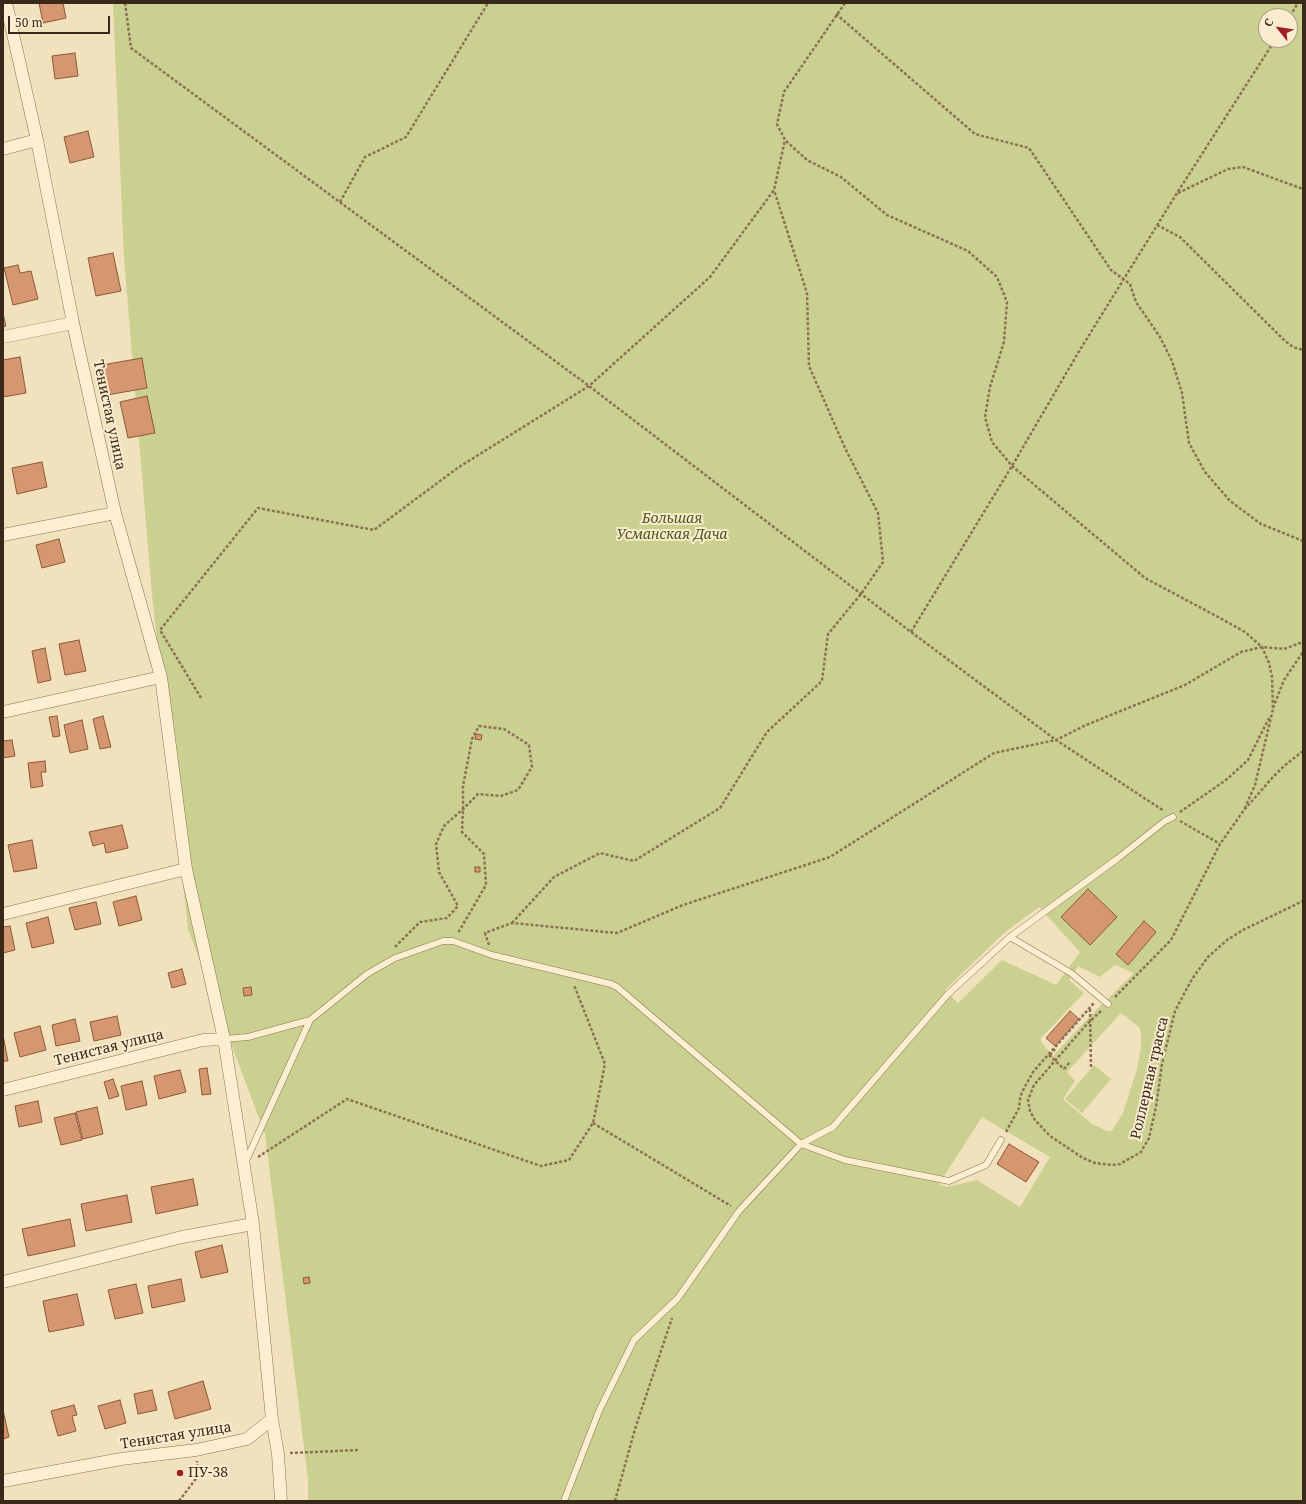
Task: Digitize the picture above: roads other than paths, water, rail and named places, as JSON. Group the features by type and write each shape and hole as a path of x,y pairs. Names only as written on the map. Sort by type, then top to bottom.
{"street":[{"name":"Тенистая улица","path":"3,1481 121,1459 196,1450 247,1439 272,1419 253,1224 224,1039 186,869 161,677 115,513 37,140 6,3"},
{"path":"3,149 37,140"},
{"path":"3,337 74,322"},
{"path":"3,535 115,513"},
{"path":"3,712 161,677"},
{"path":"3,914 186,869"},
{"name":"Тенистая улица","path":"3,1090 203,1040 224,1039"},
{"path":"3,1282 182,1237 253,1224"},
{"path":"272,1419 278,1454 281,1501"}],"lane":[{"path":"564,1501 599,1411 634,1340 678,1298 740,1211 801,1144 833,1128 948,994 1010,937 1165,821 1173,817"},
{"path":"1010,937 1071,973 1108,1004"},
{"path":"224,1039 248,1037 310,1020 367,974 395,958 444,941 453,941 492,955 599,980 617,987 801,1144 845,1160 949,1181 986,1165 1001,1140"},
{"path":"244,1166 310,1020"}],"place":[{"name":"ПУ-38","path":"180,1473"}],"park label":[{"name":"Большая Усманская Дача","path":"672,528"}]}
